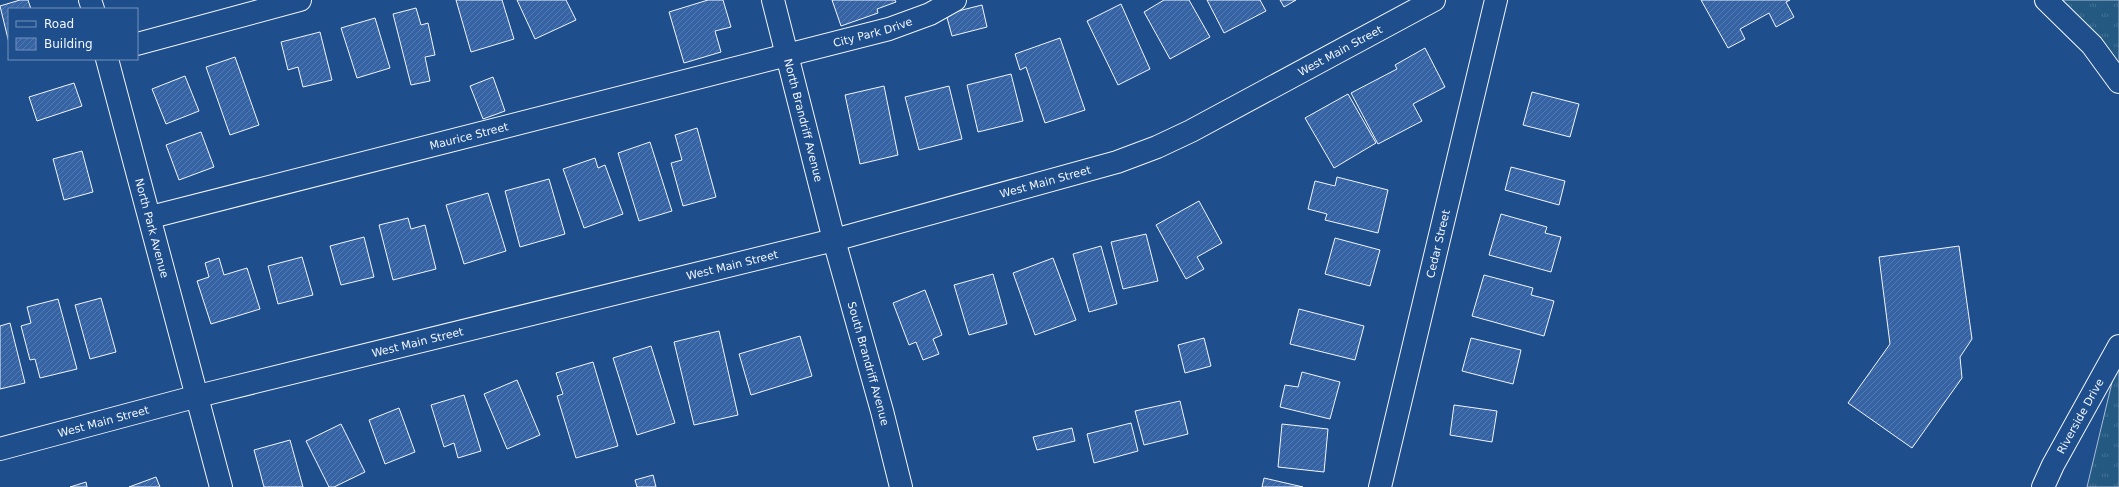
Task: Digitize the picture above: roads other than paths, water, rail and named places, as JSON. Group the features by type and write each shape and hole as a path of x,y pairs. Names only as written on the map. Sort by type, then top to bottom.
{"main road":[{"path":"138,44 300,0"},
{"name":"North Brandriff Avenue","path":"773,0 834,240"},
{"name":"City Park Drive","path":"786,54 896,26 930,14 955,0"},
{"name":"West Main Street","path":"0,449 198,396 834,240 1076,174 1157,147 1198,127 1434,0"},
{"name":"Cedar Street","path":"1380,487 1496,0"},
{"path":"2046,0 2092,45 2119,82"},
{"name":"Maurice Street","path":"151,217 786,54"},
{"name":"North Park Avenue","path":"108,60 151,217 221,487"},
{"name":"South Brandriff Avenue","path":"834,240 882,411 901,487"},
{"name":"Riverside Drive","path":"2043,487 2053,465 2119,346"}]}
